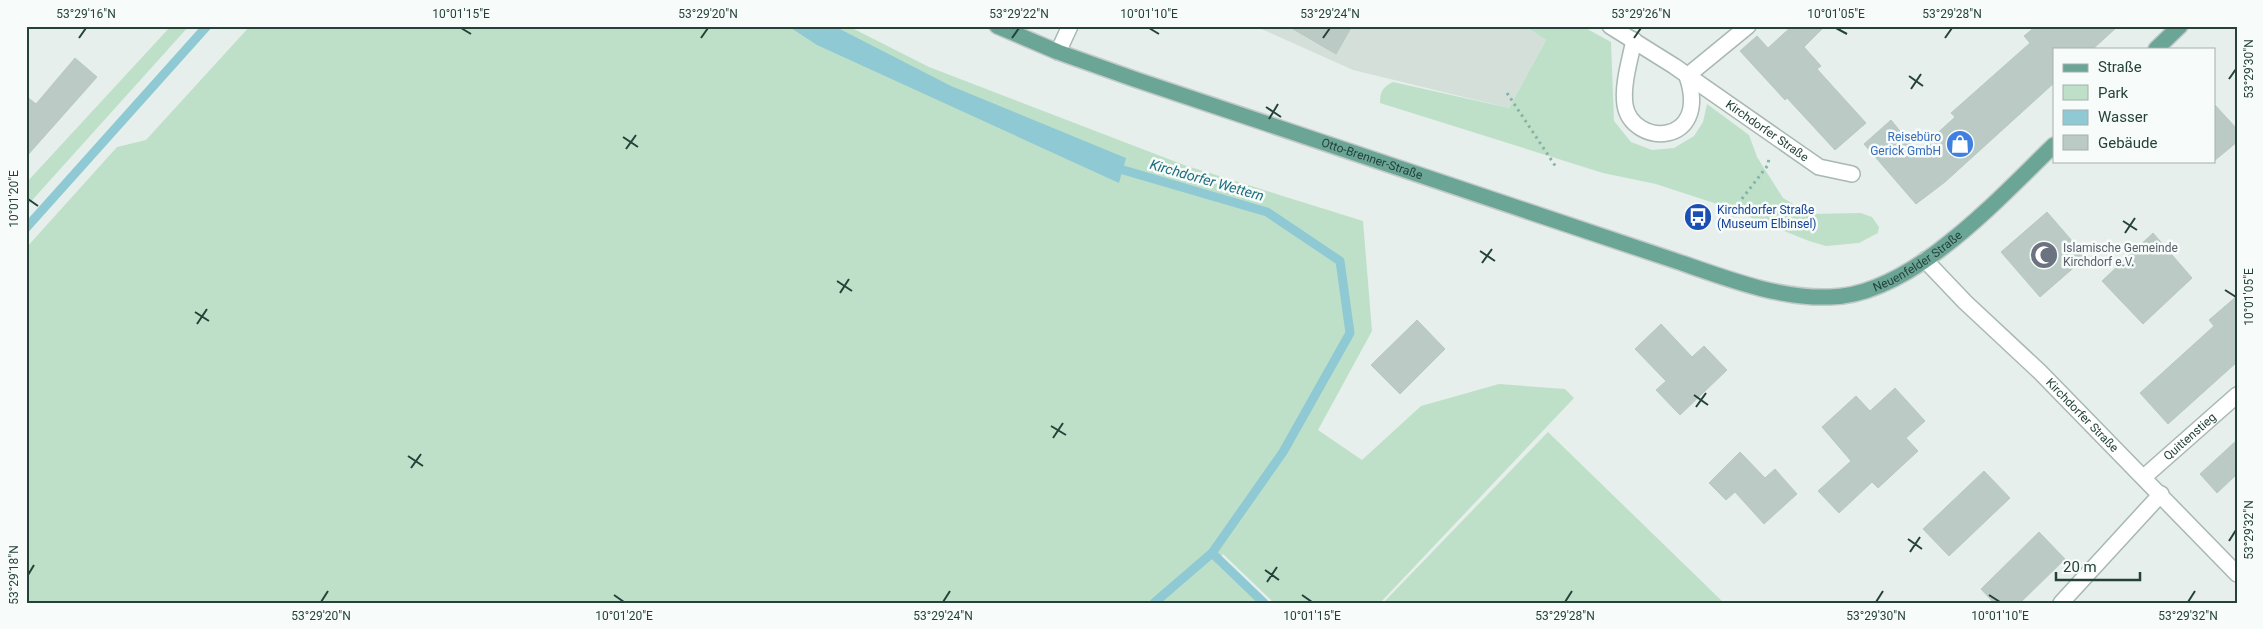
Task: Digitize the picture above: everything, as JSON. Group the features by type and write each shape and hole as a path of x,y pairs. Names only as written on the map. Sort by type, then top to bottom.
{"main road":[{"name":"Otto-Brenner-Straße","path":"997,26 1058,52 1566,225 1748,284"},
{"path":"2157,48 2180,26"},
{"name":"Neuenfelder Straße","path":"1748,284 1802,295 1843,296 1886,283 1925,260 1960,232 2053,146"}],"street":[{"path":"1058,52 1070,26"},
{"name":"Kirchdorfer Straße","path":"1610,26 1634,40 1819,167 1852,174"},
{"path":"1634,40 1625,93 1625,106 1629,116 1645,130 1663,134 1676,130 1685,123 1690,111 1693,92 1687,76 1748,26"},
{"name":"Kirchdorfer Straße","path":"1925,260 1965,302 2040,372 2237,574"},
{"name":"Quittenstieg","path":"2144,477 2237,395"},
{"path":"2061,603 2160,494"}],"path":[{"path":"1507,93 1556,167"},
{"path":"1730,222 1741,200 1768,165 1769,134"}],"shaded area":[{"path":"1255,26 1525,26 1546,40 1509,108 1353,70"}],"green space":[{"path":"171,26 189,26 26,207 26,183"},
{"path":"250,26 848,26 929,67 1184,165 1363,221 1372,331 1318,430 1362,460 1421,406 1499,384 1565,389 1574,398 1380,603 1274,603 1223,554 1216,563 1258,603 26,603 26,248 117,147 146,140"},
{"path":"1525,26 1582,26 1611,42 1614,121 1631,142 1652,150 1674,148 1694,136 1703,122 1707,104 1749,135 1757,157 1783,198 1810,214 1861,213 1872,217 1879,227 1878,233 1859,243 1826,246 1717,204 1656,184 1603,173 1380,103 1383,90 1393,82 1509,108 1546,40"},
{"path":"1548,432 1724,603 1383,603"}],"water":[{"path":"788,26 834,26 951,86 1126,158 1119,183 817,45"}],"building":[{"path":"1288,26 1352,26 1336,54"},
{"path":"1792,26 1825,26 1804,47 1821,66 1817,69 1866,123 1835,150 1740,51 1757,36 1768,48"},
{"path":"2036,26 2118,26 2094,48 2053,48 2053,84 1945,182 1916,204 1864,144 1891,120 1917,152 1955,117 1951,113 2030,43 2024,36"},
{"path":"75,58 97,77 26,157 26,96 36,104"},
{"path":"2216,106 2237,129 2237,142 2216,159"},
{"name":"Islamische Gemeinde Kirchdorf e.V.","path":"2047,212 2086,257 2040,297 2001,252"},
{"path":"2153,233 2192,278 2143,324 2102,281"},
{"path":"2237,296 2237,362 2168,424 2140,393 2214,326 2209,320"},
{"path":"1417,320 1445,349 1400,394 1371,365"},
{"path":"1661,324 1692,357 1704,346 1727,370 1680,415 1656,390 1666,381 1635,349"},
{"path":"1895,388 1925,421 1906,438 1918,451 1878,488 1872,482 1839,513 1818,491 1851,461 1822,427 1856,396 1870,411"},
{"path":"2237,440 2237,474 2217,493 2200,474"},
{"path":"1740,452 1765,478 1775,469 1797,494 1764,524 1735,492 1726,500 1709,483"},
{"path":"1984,471 2010,498 1949,556 1923,529"},
{"path":"2039,532 2065,559 2020,603 1994,603 1981,589"}],"waterway":[{"path":"26,228 207,26"},
{"name":"Kirchdorfer Wettern","path":"1113,167 1267,212 1340,261 1350,333 1283,452 1212,553 1154,603"},
{"path":"1212,553 1264,603"}],"place":[{"name":"Reisebüro Gerick GmbH","path":"1960,144"},
{"name":"Kirchdorfer Straße (Museum Elbinsel)","path":"1698,217"},
{"name":"Islamische Gemeinde Kirchdorf e.V.","path":"2044,255"}]}
